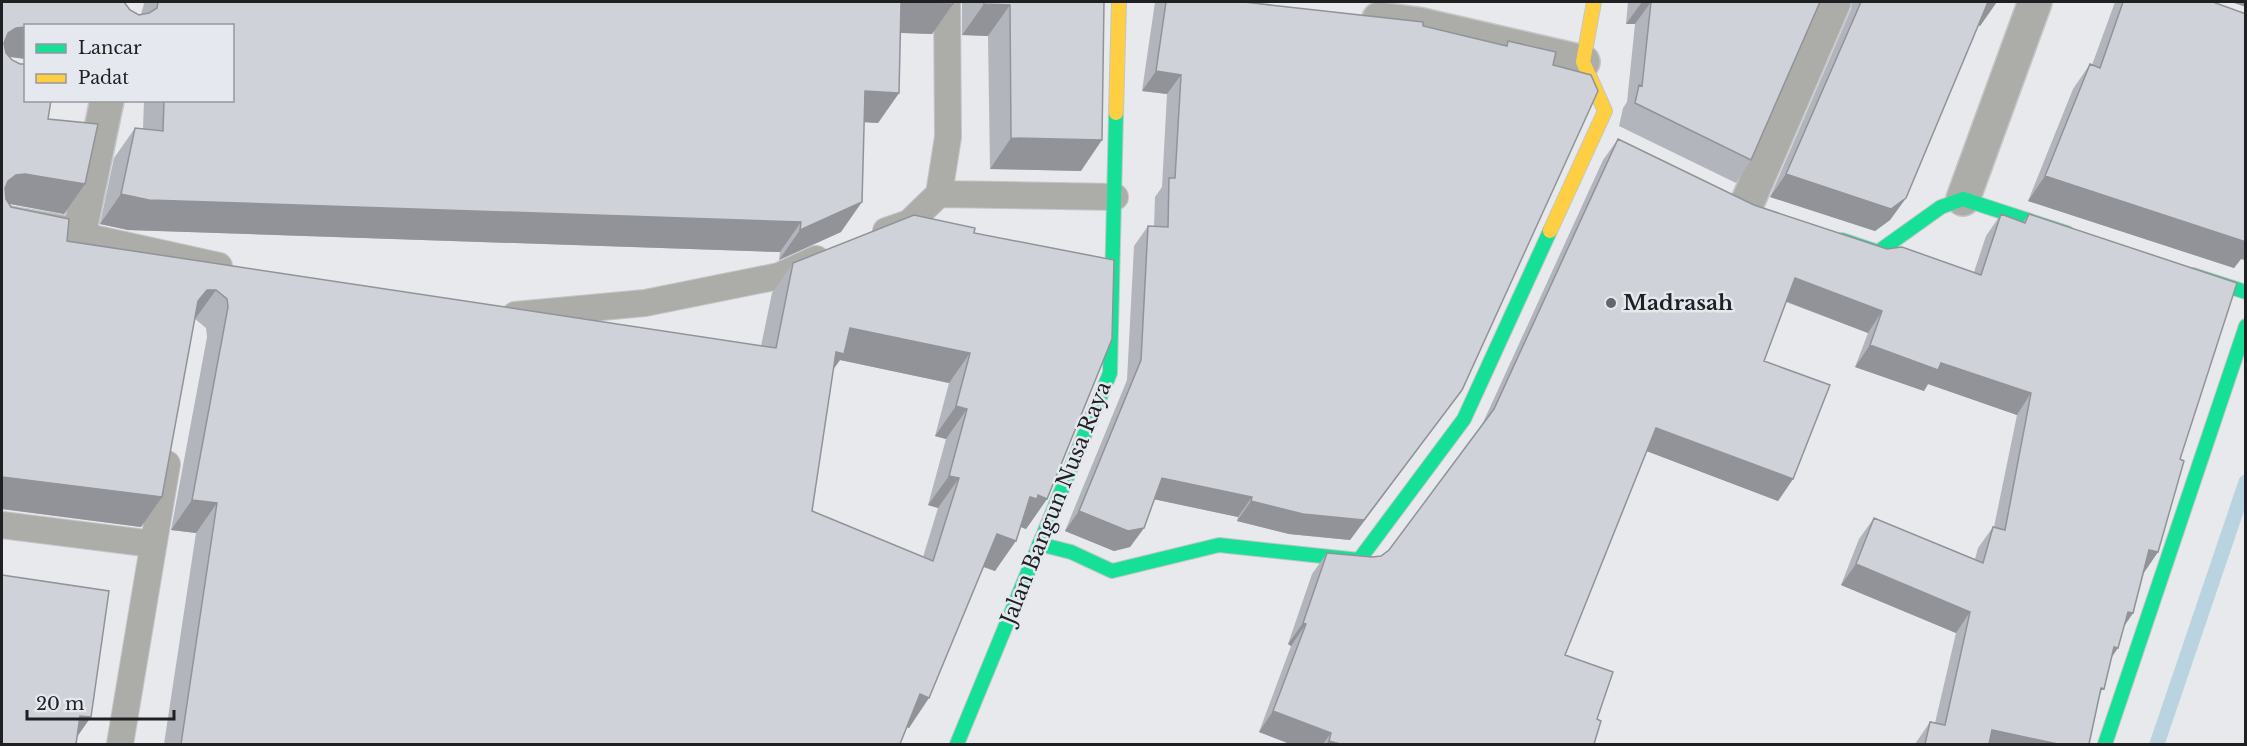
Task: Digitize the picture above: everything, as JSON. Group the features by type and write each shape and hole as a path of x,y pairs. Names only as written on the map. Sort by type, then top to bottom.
{"street":[{"name":"Jalan Bangun Nusa Raya","path":"957,744 1110,373 1119,2"},
{"path":"1039,544 1071,552 1112,571 1219,545 1359,560 1464,418 1599,137 1605,111 1582,62 1594,2"},
{"path":"1745,207 1834,2"},
{"path":"1963,199 2035,2"},
{"path":"1350,16 1418,24 1582,62"},
{"path":"2,222 79,235 107,102"},
{"path":"1834,237 1878,252 1941,207 1963,199 2076,236"},
{"path":"2178,270 2246,292"},
{"path":"2105,744 2246,326"}],"lane":[{"path":"490,314 525,316 645,303 779,276 853,243 909,223 939,194 948,137 947,2"},
{"path":"939,194 1115,197"},
{"path":"79,235 246,272"},
{"path":"120,744 172,439"},
{"path":"2,525 153,544"}],"building":[{"path":"2,2 124,2 130,10 139,15 157,8 158,2 953,2 953,4 901,3 899,93 865,91 862,202 800,230 801,222 149,200 121,194 135,128 163,131 164,102 234,102 234,24 24,24 24,27 16,28 8,33 4,43 6,53 12,60 24,64 24,102 51,102 48,119 98,124 85,184 25,174 16,175 8,181 5,188 6,199 11,207 69,219 67,241 776,348 793,263 914,215 975,228 974,233 1114,260 1112,339 1047,499 1038,495 1037,499 1030,497 1016,541 997,534 929,698 920,694 900,744 181,744 217,503 192,500 228,307 227,299 216,290 207,290 198,301 162,497 2,477","holes":["850,328 970,353 956,406 967,409 949,476 959,478 933,561 812,511 836,352 844,354"]},
{"path":"984,2 1104,2 1102,140 1011,138 1010,5 984,4"},
{"path":"1166,2 1244,2 1423,22 1423,26 1507,46 1508,41 1556,52 1553,65 1591,75 1598,91 1462,390 1364,520 1303,514 1251,501 1252,497 1162,478 1144,528 1128,531 1079,511 1141,360 1148,226 1168,227 1169,178 1175,178 1181,75 1156,71"},
{"path":"1651,2 1820,2 1751,160 1635,103 1639,85 1642,86"},
{"path":"1861,2 1988,2 1906,198 1891,209 1786,174"},
{"path":"2123,2 2213,2 2246,14 2246,242 2045,176 2090,64 2100,68"},
{"path":"1618,139 1754,205 1887,249 1902,247 1981,275 2001,214 2025,223 2029,214 2237,283 2180,459 2184,461 2158,552 2149,550 2133,613 2128,612 2118,648 2114,647 2104,689 2101,688 2089,744 2058,744 1992,730 1989,744 1925,744 1930,722 1945,725 1970,612 1856,564 1874,518 1983,563 1993,527 2005,530 2031,393 1941,363 1938,370 1870,345 1882,311 1795,278 1764,361 1830,385 1793,479 1656,428 1565,655 1613,672 1597,719 1601,721 1594,744 1340,744 1329,741 1331,733 1273,711 1306,624 1303,623 1327,553 1372,557 1381,556 1389,550 1494,409"},
{"path":"2,575 109,591 91,717 80,716 76,744 2,744"}],"waterway":[{"path":"2157,744 2246,482"}],"traffic: fast":[{"path":"957,744 1110,373 1116,113"},
{"path":"1842,240 1878,252 1941,207 1963,199 2067,233"},
{"path":"1039,544 1071,552 1112,571 1219,545 1359,560 1464,419 1550,231"},
{"path":"2193,275 2246,292"},
{"path":"2105,744 2246,326"}],"traffic: slow":[{"path":"1116,113 1119,2"},
{"path":"1550,231 1605,111 1583,62 1594,2"}],"place":[{"name":"Madrasah","path":"1611,303"}]}
